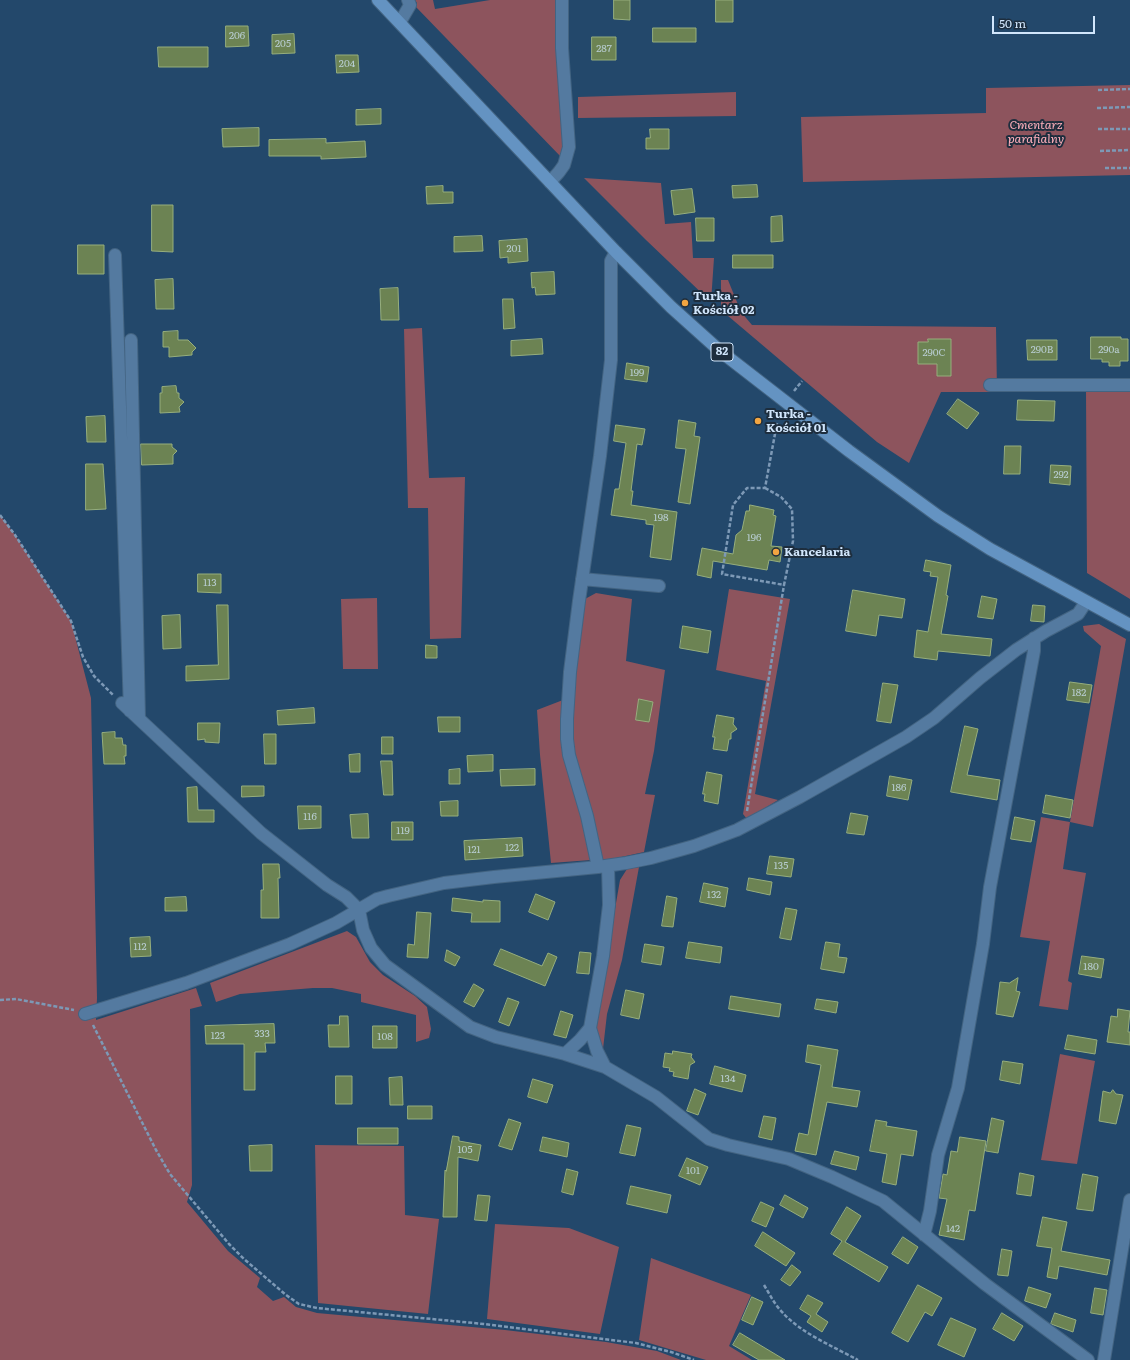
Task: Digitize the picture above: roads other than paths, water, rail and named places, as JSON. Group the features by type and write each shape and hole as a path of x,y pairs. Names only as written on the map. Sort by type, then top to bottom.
{"main road":[{"name":"82","path":"378,0 616,252 666,302 720,351 849,451 917,502 951,525 990,549 1130,625"}],"street":[{"path":"400,22 410,5 408,0"},
{"path":"550,182 564,165 569,147 562,48 562,0"},
{"path":"605,1067 597,1050 590,1028 609,905 603,867 569,755 567,739 570,672 600,456 611,360 611,261 616,252"},
{"path":"115,255 130,711 261,833 326,885 346,897 359,910 363,930 371,948 385,965 470,1027 496,1037 565,1054 605,1067 656,1097 708,1139 789,1159 883,1201 985,1284 1088,1360"},
{"path":"130,711 131,340"},
{"path":"990,385 1130,385"},
{"path":"582,579 659,586"},
{"path":"85,1014 201,978 297,941 336,924 377,899 438,884 494,877 603,867 651,858 676,852 744,827 912,734 934,718 990,670 1034,638 1078,614 1086,602"},
{"path":"924,1235 930,1211 938,1155 958,1088 983,944 992,880 1034,651 1034,638"},
{"path":"565,1054 590,1028"},
{"path":"1104,1360 1130,1200"}],"place":[{"name":"Turka - Kościół 02","path":"685,303"},
{"name":"Turka - Kościół 01","path":"758,421"},
{"name":"Kancelaria","path":"776,552"}],"park label":[{"name":"Cmentarz parafialny","path":"1036,132"}]}
